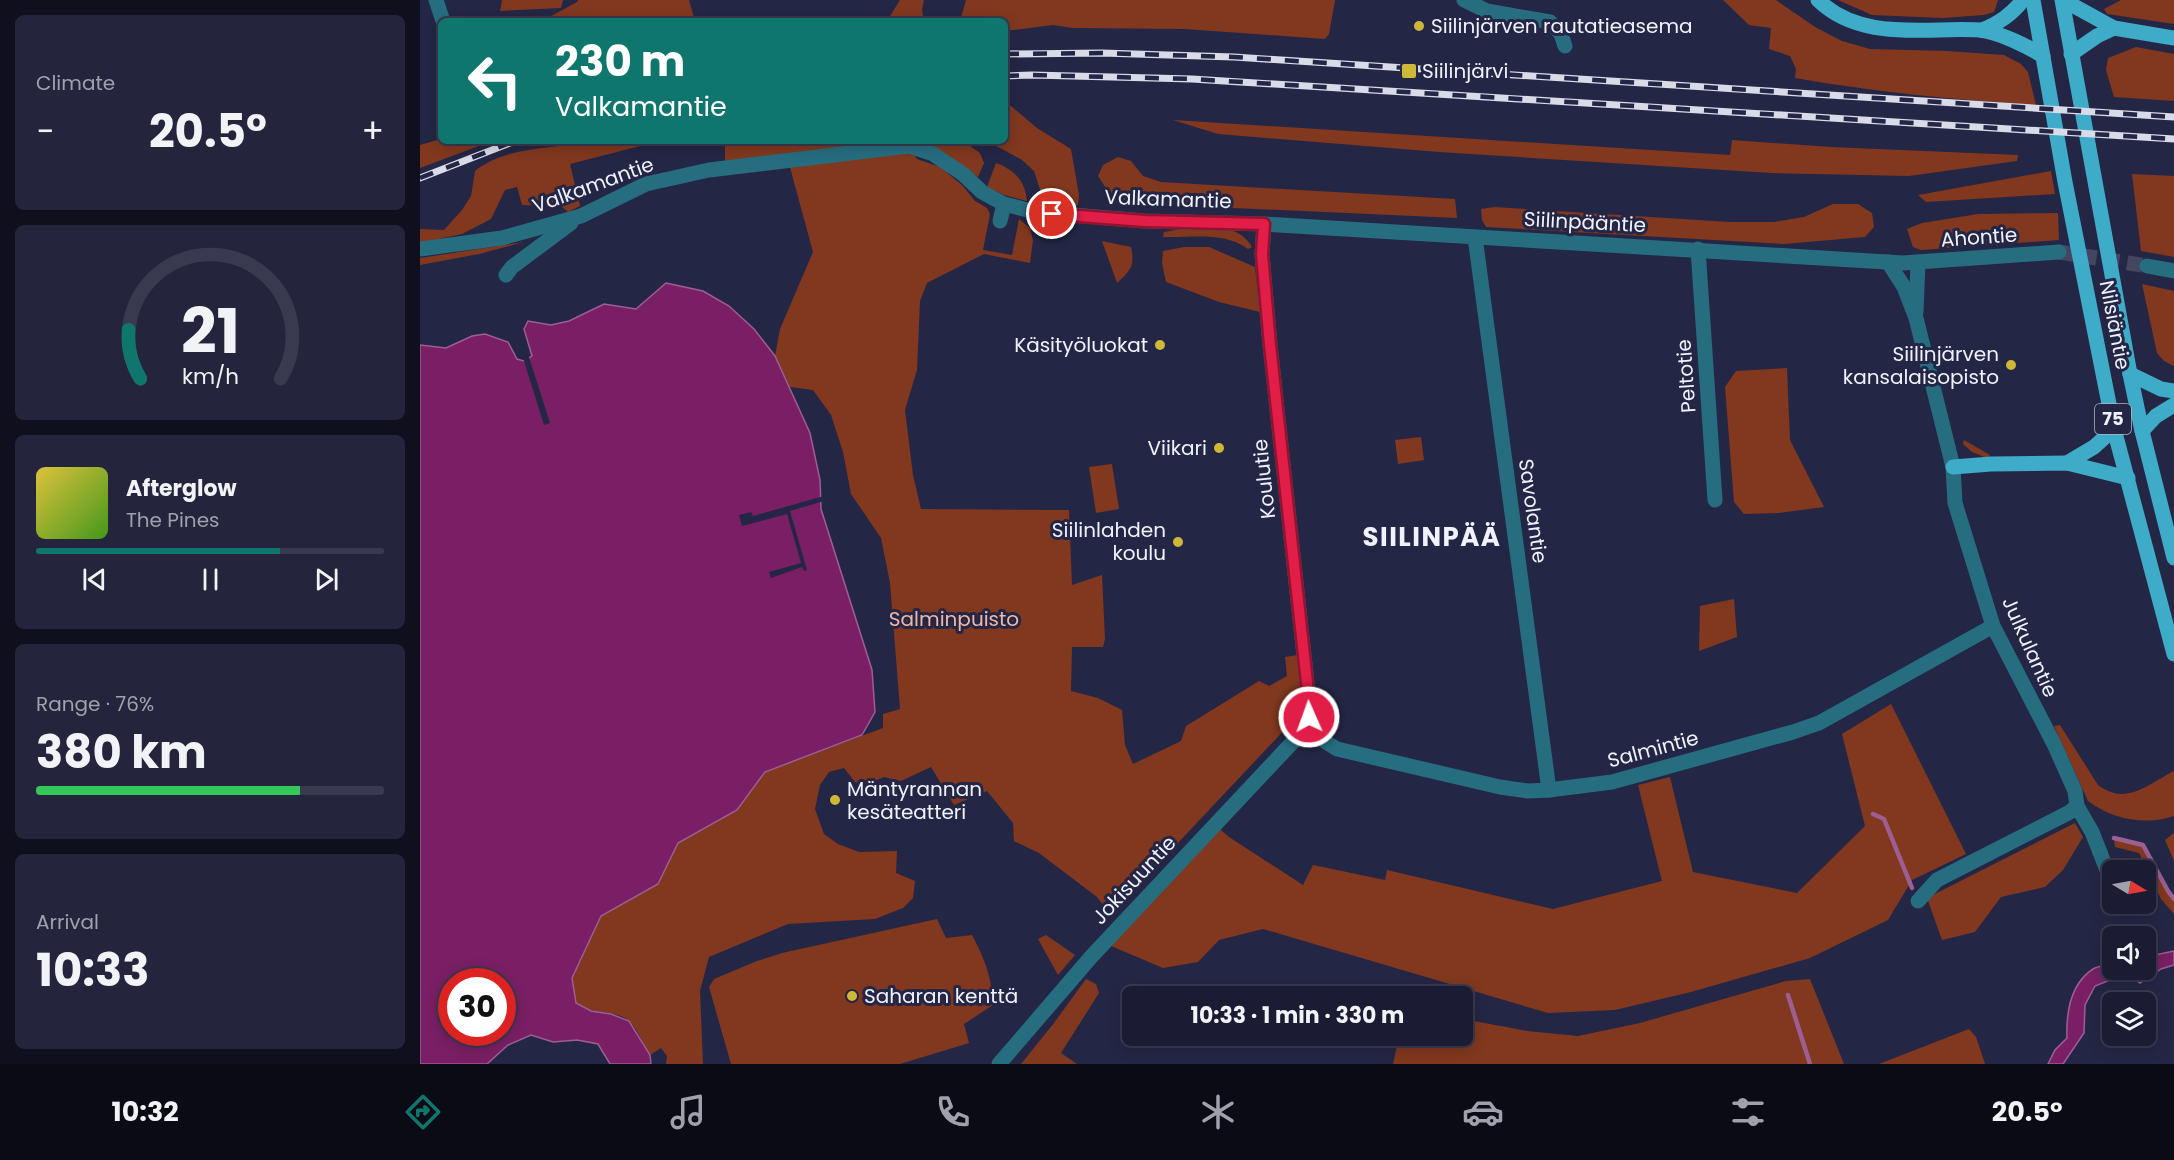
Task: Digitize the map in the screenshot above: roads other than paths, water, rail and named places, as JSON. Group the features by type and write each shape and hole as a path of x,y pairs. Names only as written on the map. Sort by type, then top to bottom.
{"main road":[{"path":"1818,0 1839,15 1854,22 1878,28 1982,30 2027,46 2043,56"},
{"path":"1982,30 2010,16 2023,0"},
{"name":"Nilsiäntie","path":"2033,0 2065,182 2114,429 2174,654"},
{"path":"2062,0 2114,28 2174,38"},
{"name":"Nilsiäntie","path":"2062,0 2130,374 2142,432 2174,558"},
{"path":"2071,54 2097,36 2114,28"},
{"path":"2130,374 2161,389 2174,391"},
{"path":"2142,432 2156,416 2174,405"},
{"path":"2067,463 2094,447 2114,429"},
{"path":"1953,467 2067,463 2128,478"}],"street":[{"path":"436,0 442,18"},
{"path":"1464,0 1487,11 1550,22 1561,34 1565,46"},
{"name":"Valkamantie","path":"420,249 502,238 581,216 646,184 709,170 909,146 933,154 963,174 982,192 1004,204 1035,212 1145,221 1264,224"},
{"path":"1000,221 1004,204"},
{"path":"506,275 512,267 581,216"},
{"name":"Siilinpääntie","path":"1264,224 1903,262"},
{"name":"Koulutie","path":"1264,224 1262,254 1270,345 1309,701 1309,717 1305,729"},
{"name":"Savolantie","path":"1475,237 1549,790"},
{"name":"Peltotie","path":"1698,249 1715,500"},
{"name":"Ahontie","path":"1903,262 2059,252"},
{"name":"Julkulantie","path":"1903,262 1904,287 1916,318"},
{"name":"Julkulantie","path":"1903,262 1953,467 1955,503 1993,626 2058,754 2075,791 2077,806 2092,832 2103,860"},
{"path":"2147,266 2174,271"},
{"name":"Salmintie","path":"1305,729 1337,748 1350,752 1500,787 1528,791 1612,782 1819,723 1993,626"},
{"name":"Jokisuuntie","path":"999,1064 1091,957 1305,729"},
{"path":"1918,901 1937,880 2070,812 2077,806"}],"waterway":[{"path":"1873,814 1884,819 1912,888"},
{"path":"2114,838 2143,845 2174,899"},
{"path":"1788,995 1810,1064"}],"tunnel":[{"path":"2059,252 2147,266"}],"railway":[{"path":"1008,54 1102,53 1234,57 2174,117"},
{"path":"1008,76 1192,79 2174,139"},
{"path":"420,178 507,144"}],"place":[{"name":"Siilinjärven rautatieasema","path":"1419,26"},
{"name":"Siilinjärvi","path":"1409,71"},
{"name":"Käsityöluokat","path":"1160,345"},
{"name":"Siilinjärven kansalaisopisto","path":"2011,365"},
{"name":"Viikari","path":"1219,448"},
{"name":"Siilinlahden koulu","path":"1178,542"},
{"name":"Mäntyrannan kesäteatteri","path":"835,800"},
{"name":"Saharan kenttä","path":"852,996"}],"district":[{"name":"SIILINPÄÄ","path":"1432,537"}],"park label":[{"name":"Salminpuisto","path":"954,619"}]}
